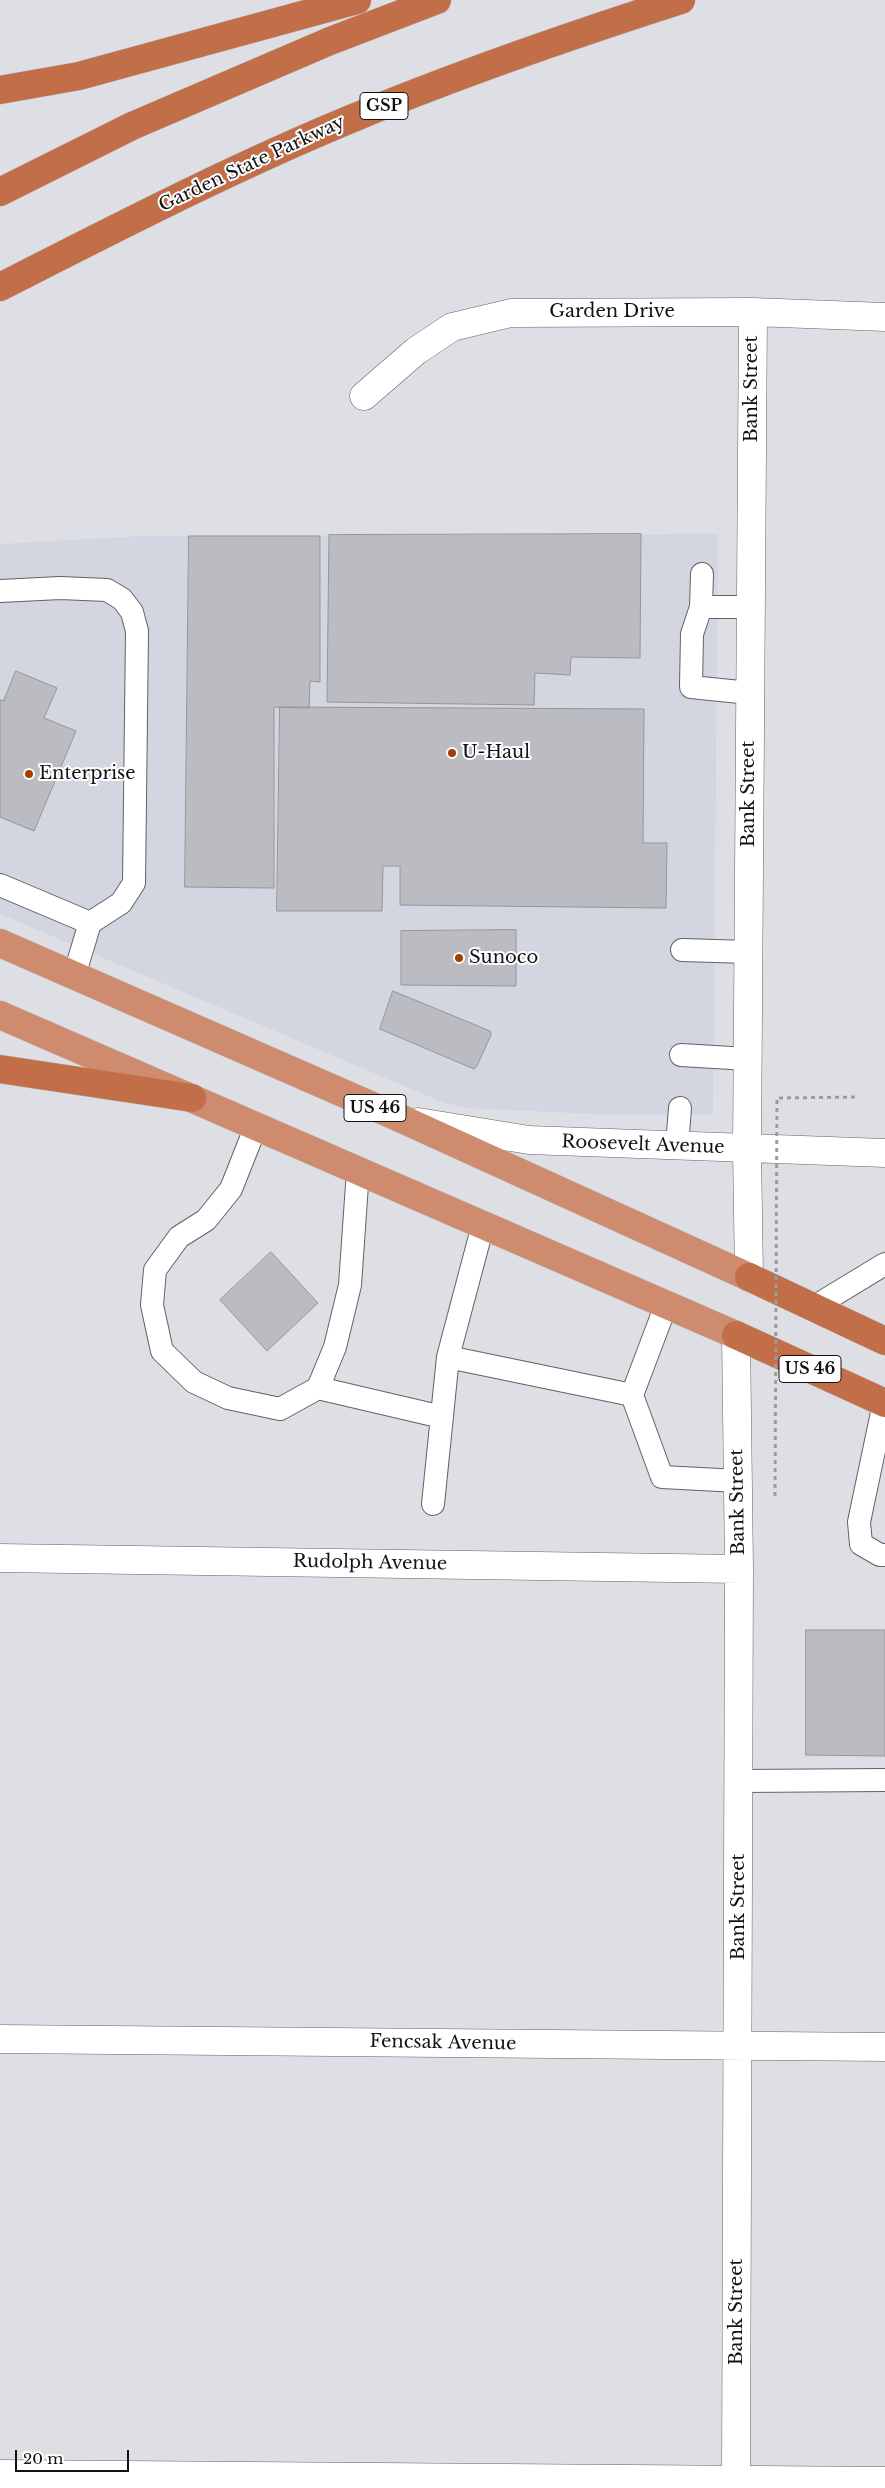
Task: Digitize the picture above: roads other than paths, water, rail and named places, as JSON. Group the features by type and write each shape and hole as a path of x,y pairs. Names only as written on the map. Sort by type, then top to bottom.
{"highway":[{"path":"0,90 79,76 357,0"},
{"path":"0,192 132,126 330,41 437,0"},
{"name":"Garden State Parkway","path":"0,287 170,201 357,116 552,42 681,0"},
{"name":"US 46","path":"0,943 402,1119 749,1276 885,1342"},
{"name":"US 46","path":"0,1015 736,1335 884,1403"},
{"path":"0,1069 192,1098"}],"street":[{"name":"Garden Drive","path":"364,396 416,351 452,327 511,313 753,312 885,317"},
{"name":"Bank Street","path":"749,1276 747,1150 753,312"},
{"name":"Roosevelt Avenue","path":"402,1119 529,1140 747,1150 885,1153"},
{"name":"Bank Street","path":"736,1335 739,1569 739,2046 736,2479"},
{"name":"Rudolph Avenue","path":"0,1558 739,1569"},
{"name":"Fencsak Avenue","path":"0,2039 885,2047"},
{"path":"0,2474 885,2481"}],"lane":[{"path":"702,574 701,607 692,634 690,687 750,693"},
{"path":"0,591 60,588 107,590 122,600 132,612 137,631 134,883 121,903 90,923 74,976"},
{"path":"701,607 751,607"},
{"path":"0,885 90,923"},
{"path":"682,950 748,952"},
{"path":"681,1055 748,1059"},
{"path":"677,1146 680,1108"},
{"path":"256,1126 231,1189 206,1220 179,1237 155,1270 152,1305 162,1352 194,1382 228,1398 280,1409 318,1388 334,1347 350,1286 358,1170"},
{"path":"433,1504 448,1357 483,1225"},
{"path":"814,1307 885,1264"},
{"path":"666,1305 632,1395 662,1477 738,1481"},
{"path":"448,1357 632,1395"},
{"path":"318,1388 442,1417"},
{"path":"884,1403 858,1522 861,1544 880,1555 885,1555"},
{"path":"739,1781 885,1780"}],"place":[{"name":"U-Haul","path":"452,753"},
{"name":"Enterprise","path":"29,774"},
{"name":"Sunoco","path":"459,958"}]}
